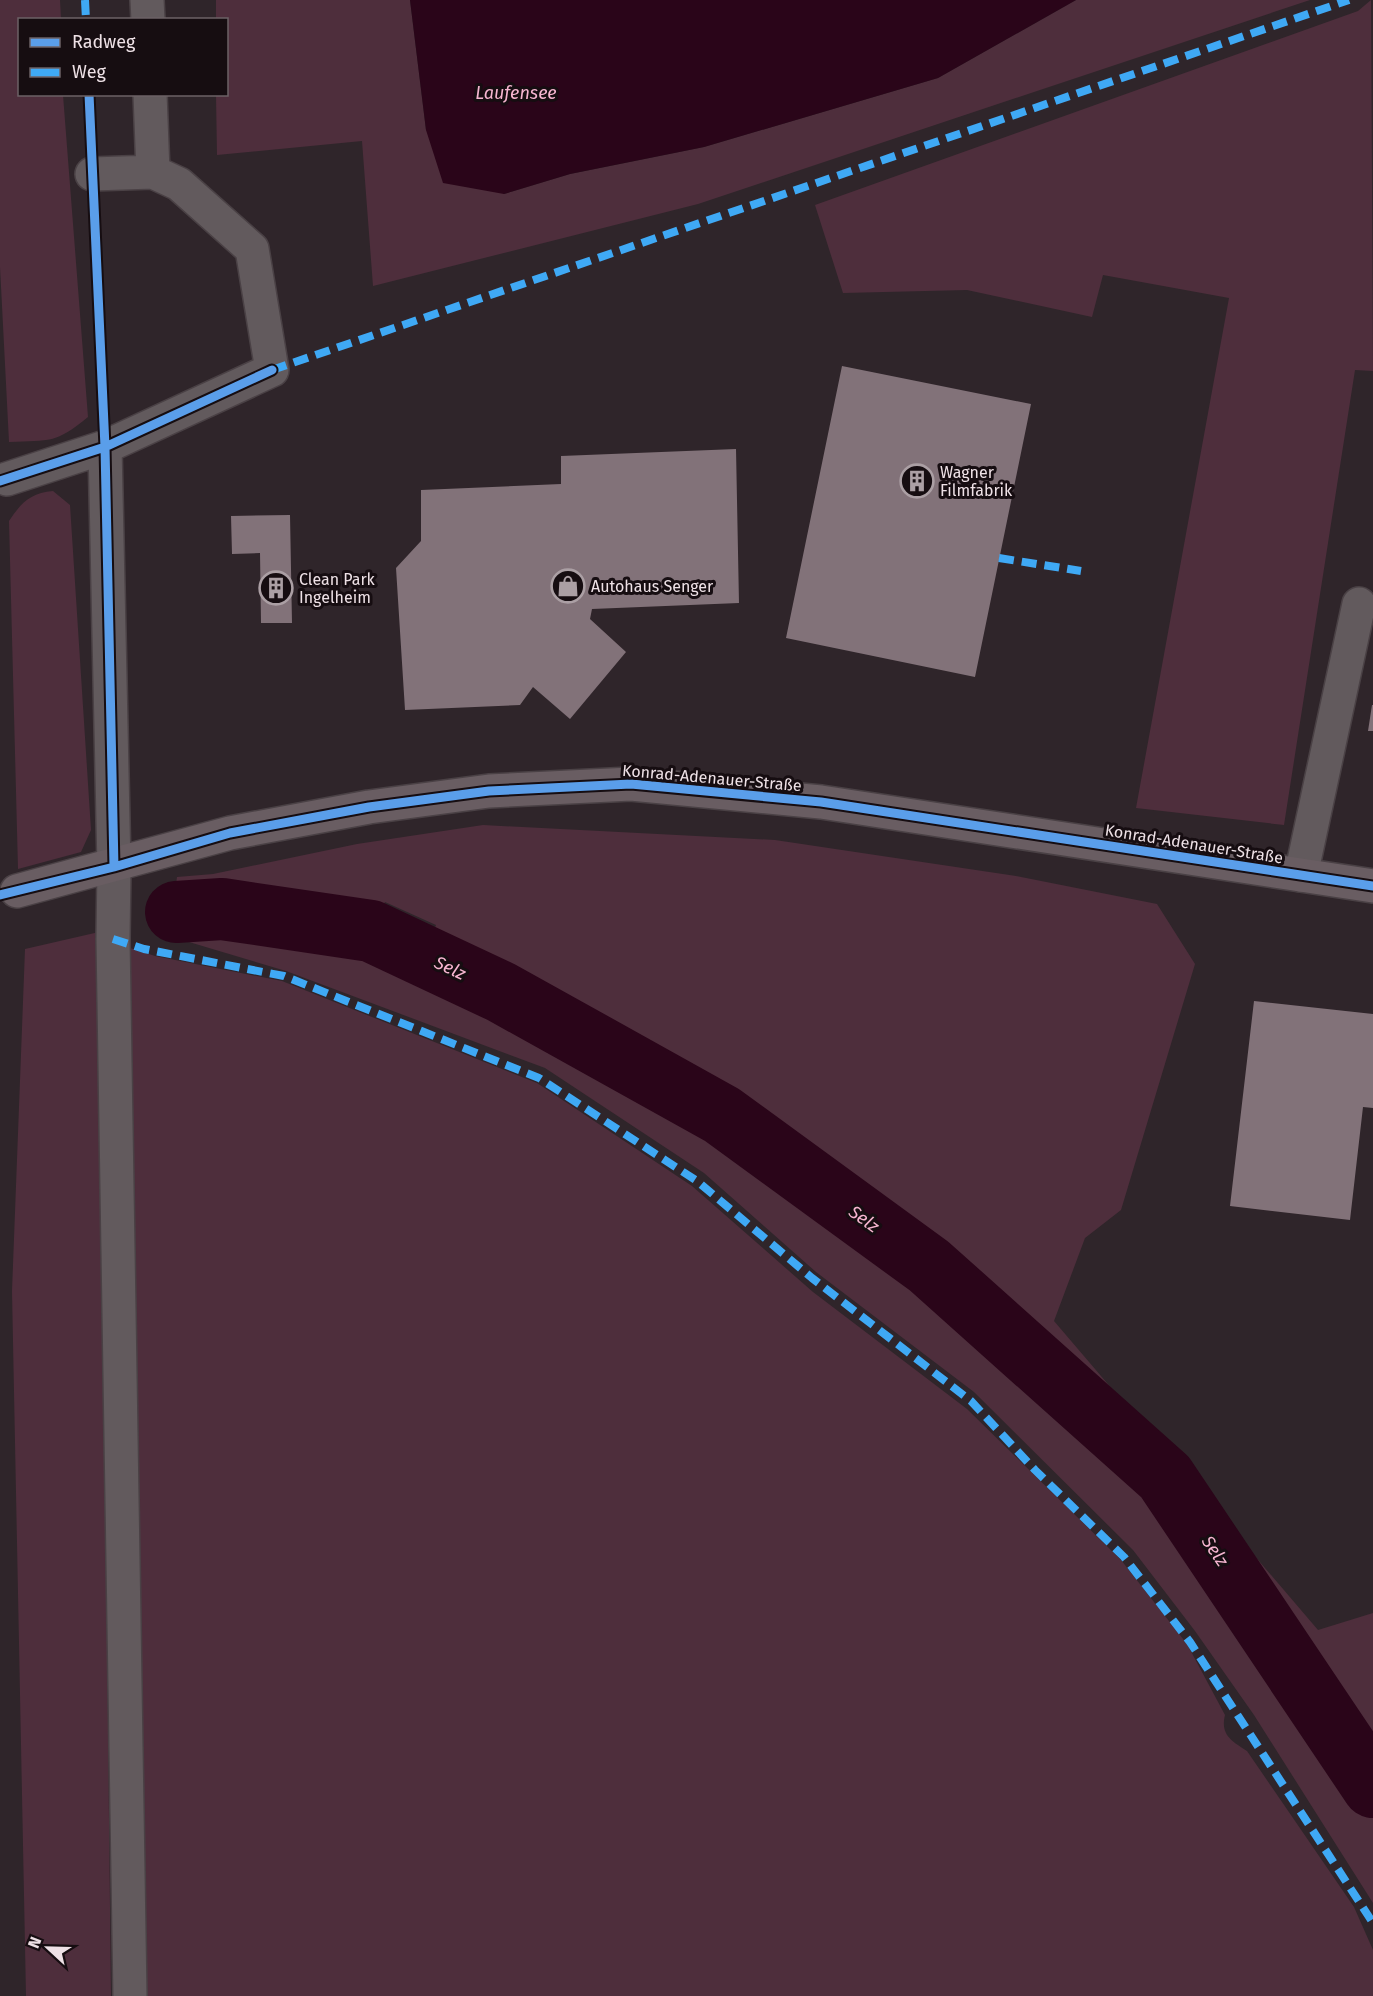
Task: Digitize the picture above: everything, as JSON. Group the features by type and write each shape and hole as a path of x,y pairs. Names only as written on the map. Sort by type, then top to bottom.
{"main road":[{"name":"Konrad-Adenauer-Straße","path":"17,891 114,867 230,833 369,807 489,791 631,784 820,802 1373,886"}],"street":[{"path":"147,0 148,18"},
{"path":"150,96 153,172"},
{"path":"6,479 105,447 272,370 252,249 179,184 153,172 92,174"},
{"path":"105,447 114,867 113,963 130,1996"},
{"path":"1301,875 1359,604"}],"shaded area":[{"path":"0,0 60,0 61,18 18,18 18,96 63,96 88,417 68,432 52,439 9,442 0,267"},
{"path":"216,0 410,0 426,130 504,194 570,174 704,147 938,78 1076,0 1310,0 698,204 373,286 362,141 217,155 216,96 228,96 228,18 216,18"},
{"path":"1371,0 1373,371 1355,370 1284,825 1136,808 1229,298 1103,275 1092,317 967,290 843,293 815,205 1358,11"},
{"path":"53,491 70,505 91,830 81,852 18,869 9,521 27,500 38,494"},
{"path":"483,825 775,840 1016,876 1157,904 1195,964 1121,1210 1085,1238 1054,1321 1318,1630 1373,1613 1373,1903 1254,1715 1195,1631 1133,1550 974,1392 816,1272 704,1173 545,1068 286,971 189,942 171,922 177,877 213,874 357,844","holes":["385,902 436,925 420,965 360,944"]},
{"path":"99,932 111,1996 26,1996 12,1291 25,949"},
{"path":"124,946 155,956 282,981 537,1083 692,1186 813,1292 967,1409 1121,1560 1187,1644 1225,1715 1224,1728 1228,1737 1247,1751 1354,1907 1373,1950 1373,1996 130,1996"}],"water":[{"name":"Laufensee","path":"410,0 1076,0 938,78 704,147 570,174 504,194 443,183 426,130"}],"building":[{"name":"Wagner Filmfabrik","path":"842,366 1031,404 975,677 786,638"},
{"name":"Autohaus Senger","path":"736,449 739,603 592,609 590,619 626,652 570,719 533,687 520,705 405,710 396,568 421,541 421,490 561,484 561,456"},
{"name":"Clean Park Ingelheim","path":"290,515 292,623 261,623 260,553 232,554 231,516"},
{"path":"1372,705 1373,731 1368,731"},
{"path":"1254,1001 1373,1014 1373,1108 1363,1107 1350,1220 1230,1206"}],"waterway":[{"name":"Selz","path":"176,912 222,909 371,931 501,992 722,1115 929,1266 1165,1477 1373,1787"}],"marked path":[{"path":"85,0 86,18"},
{"path":"272,370 1349,0"},
{"path":"999,558 1081,571"},
{"path":"113,939 144,949 284,976 539,1078 697,1181 812,1278 971,1401 1035,1470 1124,1557 1190,1642 1373,1923"}],"cycle path":[{"path":"89,96 105,447 114,867"},
{"path":"0,481 105,447 272,370"},
{"path":"0,895 114,867 230,833 369,807 489,791 631,784 821,802 1373,886"}],"place":[{"name":"Wagner Filmfabrik","path":"917,481"},
{"name":"Autohaus Senger","path":"568,586"},
{"name":"Clean Park Ingelheim","path":"276,588"}]}
